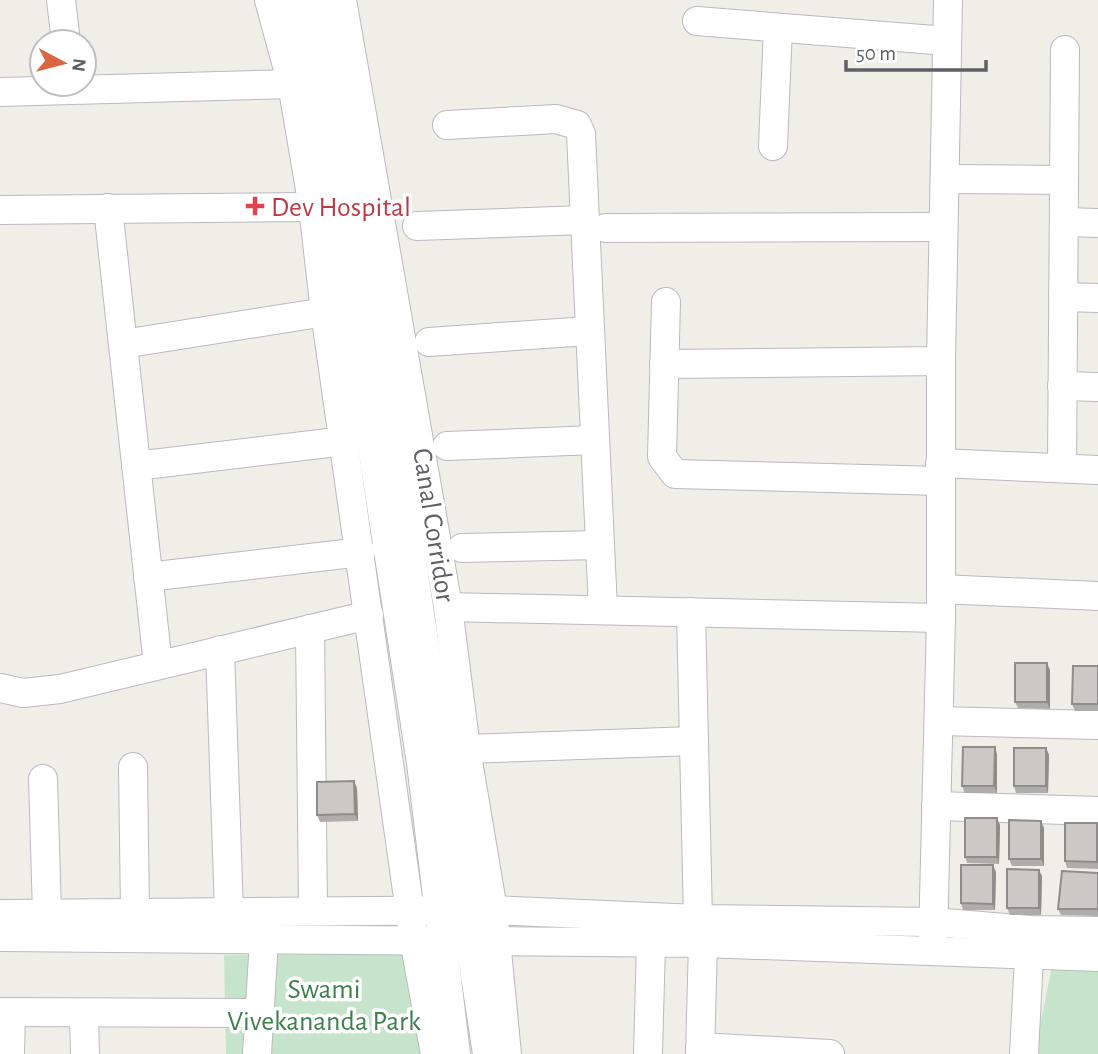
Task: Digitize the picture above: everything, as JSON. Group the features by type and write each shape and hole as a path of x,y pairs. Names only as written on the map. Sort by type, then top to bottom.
{"street":[{"path":"61,0 64,28"},
{"path":"269,0 292,84 313,207 325,312 410,909 455,941 487,1054"},
{"path":"294,0 312,63 421,764 451,910"},
{"path":"319,0 329,34 344,115 451,910 455,941 456,1054"},
{"name":"Canal Corridor","path":"342,0 448,607 466,749 493,910 455,941 507,1054"},
{"path":"933,952 941,618 941,361 948,0"},
{"path":"697,21 765,18 947,41"},
{"path":"765,18 773,146"},
{"path":"1062,468 1065,50"},
{"path":"98,87 292,84"},
{"path":"0,92 28,90"},
{"path":"447,125 556,119 576,125 581,134 595,224 588,331 603,609"},
{"path":"945,179 1064,180"},
{"path":"0,210 313,207"},
{"path":"108,208 158,665"},
{"path":"1064,222 1098,223"},
{"path":"417,226 595,224 943,227"},
{"path":"1063,297 1098,299"},
{"path":"666,302 662,457 675,474 940,472 1062,468 1098,470"},
{"path":"123,345 325,312"},
{"path":"429,342 588,331"},
{"path":"664,364 941,361"},
{"path":"1062,386 1098,387"},
{"path":"136,466 345,440"},
{"path":"447,446 595,440"},
{"path":"462,548 600,545"},
{"path":"149,577 361,552"},
{"path":"941,589 1098,596"},
{"path":"448,607 941,618"},
{"path":"691,612 701,931 700,1051 830,1054"},
{"path":"0,688 23,693 60,689 369,615"},
{"path":"310,629 313,910"},
{"path":"220,650 229,911"},
{"path":"939,721 1098,725"},
{"path":"466,749 694,741"},
{"path":"133,767 135,912"},
{"path":"43,779 47,913"},
{"path":"936,806 1098,811"},
{"path":"0,914 493,910 933,952 1030,943 1098,931"},
{"path":"257,1054 266,911"},
{"path":"0,937 651,943 701,931 933,922 1098,957"},
{"path":"435,1054 455,941"},
{"path":"649,1054 651,943"},
{"path":"1024,1054 1030,943"},
{"path":"10,1054 5,1012 260,1013"},
{"path":"84,1013 85,1054"}],"green space":[{"name":"Swami Vivekananda Park","path":"410,954 424,1054 226,1054 224,955"},
{"path":"1054,957 1098,957 1098,1054 1034,1054"}],"building":[{"path":"1015,663 1047,663 1047,702 1015,702"},
{"path":"1073,666 1098,666 1098,704 1072,704"},
{"path":"963,747 995,747 994,786 962,786"},
{"path":"1014,748 1046,748 1046,786 1014,786"},
{"path":"354,781 355,814 317,815 317,782"},
{"path":"965,818 997,818 997,857 965,857"},
{"path":"1009,820 1041,821 1041,859 1009,859"},
{"path":"1065,823 1097,823 1097,862 1065,861"},
{"path":"961,865 993,865 993,904 961,903"},
{"path":"1007,869 1039,870 1039,908 1007,908"},
{"path":"1062,871 1098,873 1098,909 1058,909"}],"place":[{"name":"Dev Hospital","path":"255,206"}]}
